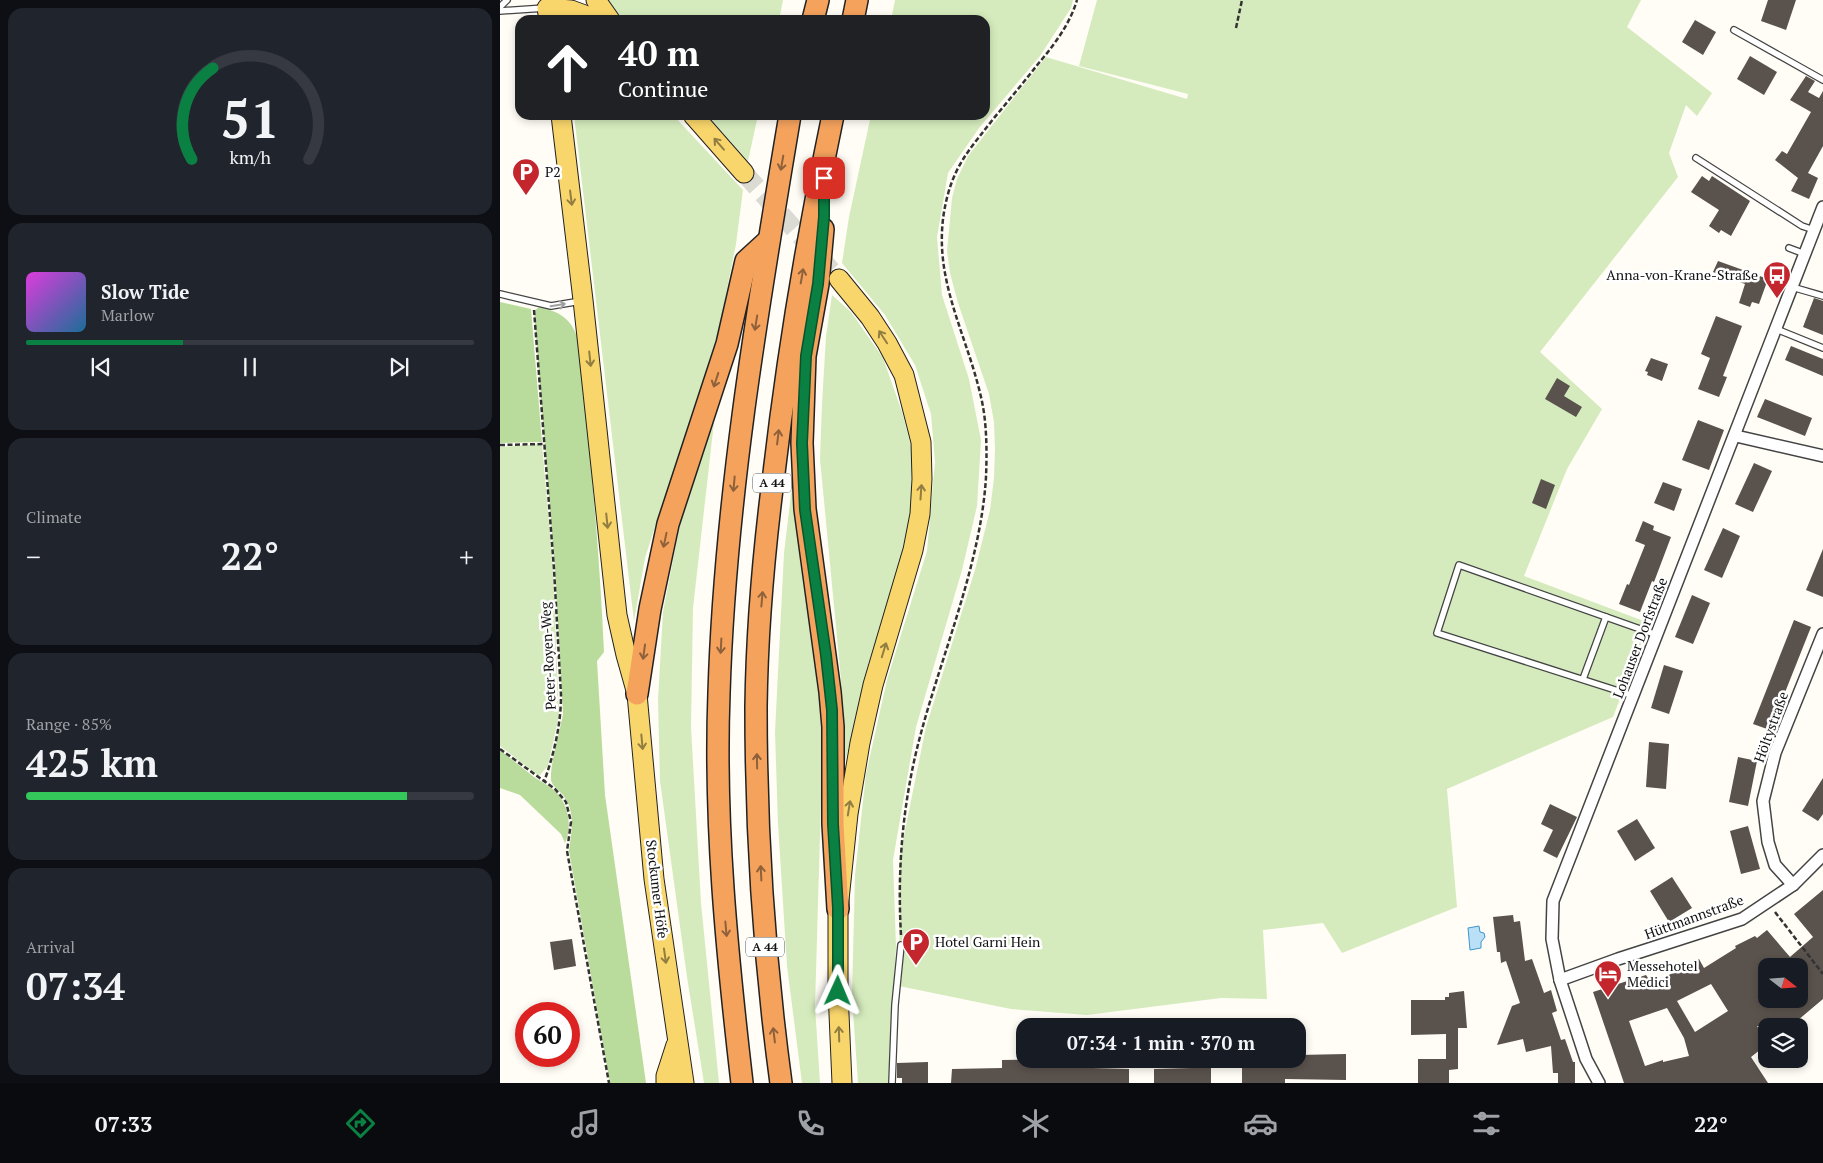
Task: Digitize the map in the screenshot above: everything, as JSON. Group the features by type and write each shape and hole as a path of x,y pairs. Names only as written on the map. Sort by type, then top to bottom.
{"highway":[{"path":"814,15 818,0"},
{"path":"854,15 857,0"},
{"name":"A 44","path":"742,1083 723,896 718,778 719,693 734,477 769,240 789,120"},
{"name":"A 44","path":"781,1083 764,936 758,828 756,706 760,615 768,518 786,373 799,290 832,120"},
{"path":"823,159 824,217 818,284 806,356 802,443 805,510 830,692 833,824 838,908"},
{"path":"637,694 650,609 668,524 727,344 746,261 769,240"}],"main road":[{"path":"596,0 606,15"},
{"path":"548,14 571,10 584,15"},
{"name":"Stockumer Höfe","path":"562,120 584,300 617,614 637,694 654,879 684,1083"},
{"path":"698,120 744,173"},
{"path":"839,279 870,317 904,374 921,442 922,479 920,514 914,550 873,685 860,743 848,814 838,908 838,991 843,1078"},
{"path":"666,1083 666,1076 678,1039"}],"street":[{"name":"Lohauser Dorfstraße","path":"1599,1083 1586,1059 1560,980 1552,939 1553,902 1736,436 1823,207"},
{"path":"1736,436 1823,456"},
{"name":"Höltystraße","path":"1793,885 1775,865 1768,842 1763,801 1775,753 1823,634"},
{"name":"Hüttmannstraße","path":"1560,980 1742,919 1793,885 1823,855"}],"lane":[{"path":"500,9 507,0"},
{"path":"500,9 548,14"},
{"path":"1734,30 1823,80"},
{"path":"1696,158 1802,226 1814,230"},
{"path":"1789,248 1805,254"},
{"path":"1792,287 1823,296"},
{"path":"500,294 551,306 584,300"},
{"path":"1776,329 1823,348"},
{"path":"1634,696 1437,633 1459,565 1657,635"},
{"path":"1583,679 1606,616"},
{"path":"892,1083 895,1005 901,945"}],"path":[{"path":"901,945 898,896 899,861 909,785 920,734 975,548 983,511 986,475 982,400 974,369 947,287 942,256 947,197 953,178 965,154 1054,44 1074,9 1076,0"},
{"path":"1236,28 1242,0"},
{"name":"Peter-Royen-Weg","path":"533,302 554,569 561,714 550,766 544,782"},
{"path":"500,445 543,444"},
{"path":"500,749 555,789 566,802 571,822 567,851 609,1083"},
{"path":"1767,903 1823,974"}],"green space":[{"path":"606,0 783,0 780,15 620,15"},
{"path":"895,0 1073,0 1071,8 1040,56 990,115 990,15 892,15"},
{"path":"1097,0 1641,0 1627,27 1712,93 1697,116 1686,105 1669,153 1678,177 1540,352 1602,409 1567,469 1524,576 1649,623 1613,717 1447,789 1457,907 1342,953 1323,923 1263,930 1267,999 1221,998 1087,1015 1011,1009 899,986 900,855 926,727 975,570 990,510 994,478 994,422 989,394 958,303 950,273 947,251 952,198 957,179 968,156 1046,57 1187,99 1188,94 1079,66"},
{"path":"575,120 678,120 743,190 736,244 719,329 690,424 645,558 634,621"},
{"path":"711,120 757,120 748,161"},
{"path":"870,120 986,120 948,173 937,237 942,295 969,379 981,440 977,506 962,570 916,727 893,860 896,947 888,1083 858,1083 852,996 855,875 866,774 887,680 927,551 935,462 931,414 915,365 885,315 842,263 849,217"},
{"path":"832,295 851,312 883,358 902,412 912,450 911,509 896,579 868,665 842,775 841,679 820,459 826,336"},
{"path":"500,302 531,309 542,442 500,443"},
{"path":"539,307 563,316 571,325 577,337 594,494 600,573 604,652 597,661 605,795 646,1083 610,1083 569,851 572,824 571,811 565,798 553,785 551,778 563,714 555,569 534,311"},
{"path":"714,422 693,608 691,727 701,903 719,1083 704,1083 687,977 660,781 658,700 663,612 682,514 712,423"},
{"path":"542,444 553,568 559,715 548,766 539,776 500,746 500,447"},
{"path":"796,452 823,733 815,1006 820,1083 802,1083 787,966 778,824 775,732 784,553"},
{"path":"500,750 559,795 566,808 569,822 565,843 561,834 520,795 500,788"}],"water":[{"path":"1479,926 1480,932 1484,933 1485,937 1481,942 1481,948 1470,950 1468,928"}],"building":[{"path":"1768,0 1796,0 1786,30 1761,21"},
{"path":"1695,20 1716,32 1703,55 1682,42"},
{"path":"1750,56 1777,72 1764,95 1737,79"},
{"path":"1806,76 1815,81 1808,92 1819,98 1823,91 1823,146 1808,173 1818,178 1809,199 1791,191 1798,178 1775,160 1782,151 1787,154 1811,112 1790,100"},
{"path":"1702,176 1709,181 1712,176 1750,201 1731,236 1721,230 1719,233 1709,226 1719,210 1691,192"},
{"path":"1718,261 1768,279 1759,304 1752,302 1750,307 1739,303 1745,284 1713,272"},
{"path":"1814,298 1823,301 1823,335 1803,327"},
{"path":"1716,316 1742,326 1723,376 1727,377 1719,397 1698,389 1710,358 1701,354"},
{"path":"1791,346 1823,359 1823,376 1785,360"},
{"path":"1651,358 1668,364 1662,381 1647,375 1648,372 1645,371"},
{"path":"1557,378 1570,386 1564,396 1582,407 1576,417 1545,399"},
{"path":"1765,399 1812,418 1805,436 1757,417"},
{"path":"1698,420 1724,430 1709,470 1682,460"},
{"path":"1754,463 1772,471 1753,512 1735,504"},
{"path":"1541,479 1555,485 1546,509 1532,503"},
{"path":"1663,482 1682,489 1674,511 1654,503"},
{"path":"1643,521 1654,526 1653,530 1671,537 1640,612 1619,604 1645,545 1635,541"},
{"path":"1723,528 1740,536 1722,578 1704,570"},
{"path":"1823,549 1823,597 1806,590"},
{"path":"1692,595 1710,603 1693,644 1675,637"},
{"path":"1794,620 1811,627 1770,730 1753,724"},
{"path":"1664,665 1683,671 1669,714 1651,708"},
{"path":"1649,742 1669,744 1666,789 1646,787"},
{"path":"1738,757 1757,761 1748,806 1729,802"},
{"path":"1823,778 1823,814 1818,821 1802,811"},
{"path":"1550,804 1577,817 1557,858 1543,851 1553,830 1541,824"},
{"path":"1637,819 1655,848 1635,861 1617,831"},
{"path":"1748,826 1760,869 1741,874 1730,831"},
{"path":"1672,877 1692,908 1669,922 1650,891"},
{"path":"1823,890 1823,999 1800,1018 1758,1018 1758,1051 1751,1057 1768,1083 1624,1083 1593,992 1646,975 1652,984 1699,959 1704,968 1736,948 1735,946 1755,936 1757,938 1767,930 1790,957 1813,937 1794,914","holes":["1711,984 1728,1011 1695,1032 1677,1001","1667,1008 1684,1038 1689,1056 1663,1062 1663,1060 1645,1066 1629,1021"]},
{"path":"1513,915 1514,922 1520,921 1525,961 1532,959 1544,993 1551,990 1557,1011 1552,1013 1561,1040 1565,1039 1573,1062 1575,1062 1575,1083 1558,1083 1558,1073 1553,1073 1551,1046 1526,1052 1523,1039 1497,1045 1512,1006 1520,1003 1506,961 1501,963 1500,952 1497,952 1493,917"},
{"path":"572,939 576,966 554,970 550,942"},
{"path":"1464,991 1467,1028 1458,1028 1458,1069 1449,1070 1449,1083 1418,1083 1418,1059 1446,1059 1446,1034 1411,1035 1411,1000 1445,1000 1445,997 1449,997 1449,993"},
{"path":"1346,1054 1346,1080 1285,1079 1285,1083 1242,1083 1242,1068 1306,1068 1306,1055"},
{"path":"1002,1060 1016,1060 1016,1068 1129,1069 1129,1083 951,1083 952,1069 1002,1068"},
{"path":"928,1062 928,1083 902,1083 902,1078 897,1078 897,1063"},
{"path":"1211,1068 1211,1083 1154,1083 1154,1069"}],"tunnel":[{"path":"744,173 839,279"}],"place":[{"name":"P2","path":"526,196"},
{"name":"Anna-von-Krane-Straße","path":"1777,299"},
{"name":"Hotel Garni Hein","path":"916,966"},
{"name":"Messehotel Medici","path":"1608,998"}],"route":[{"path":"824,178 824,217 818,284 806,356 802,443 805,510 832,710 833,824 838,908 838,991"}]}
